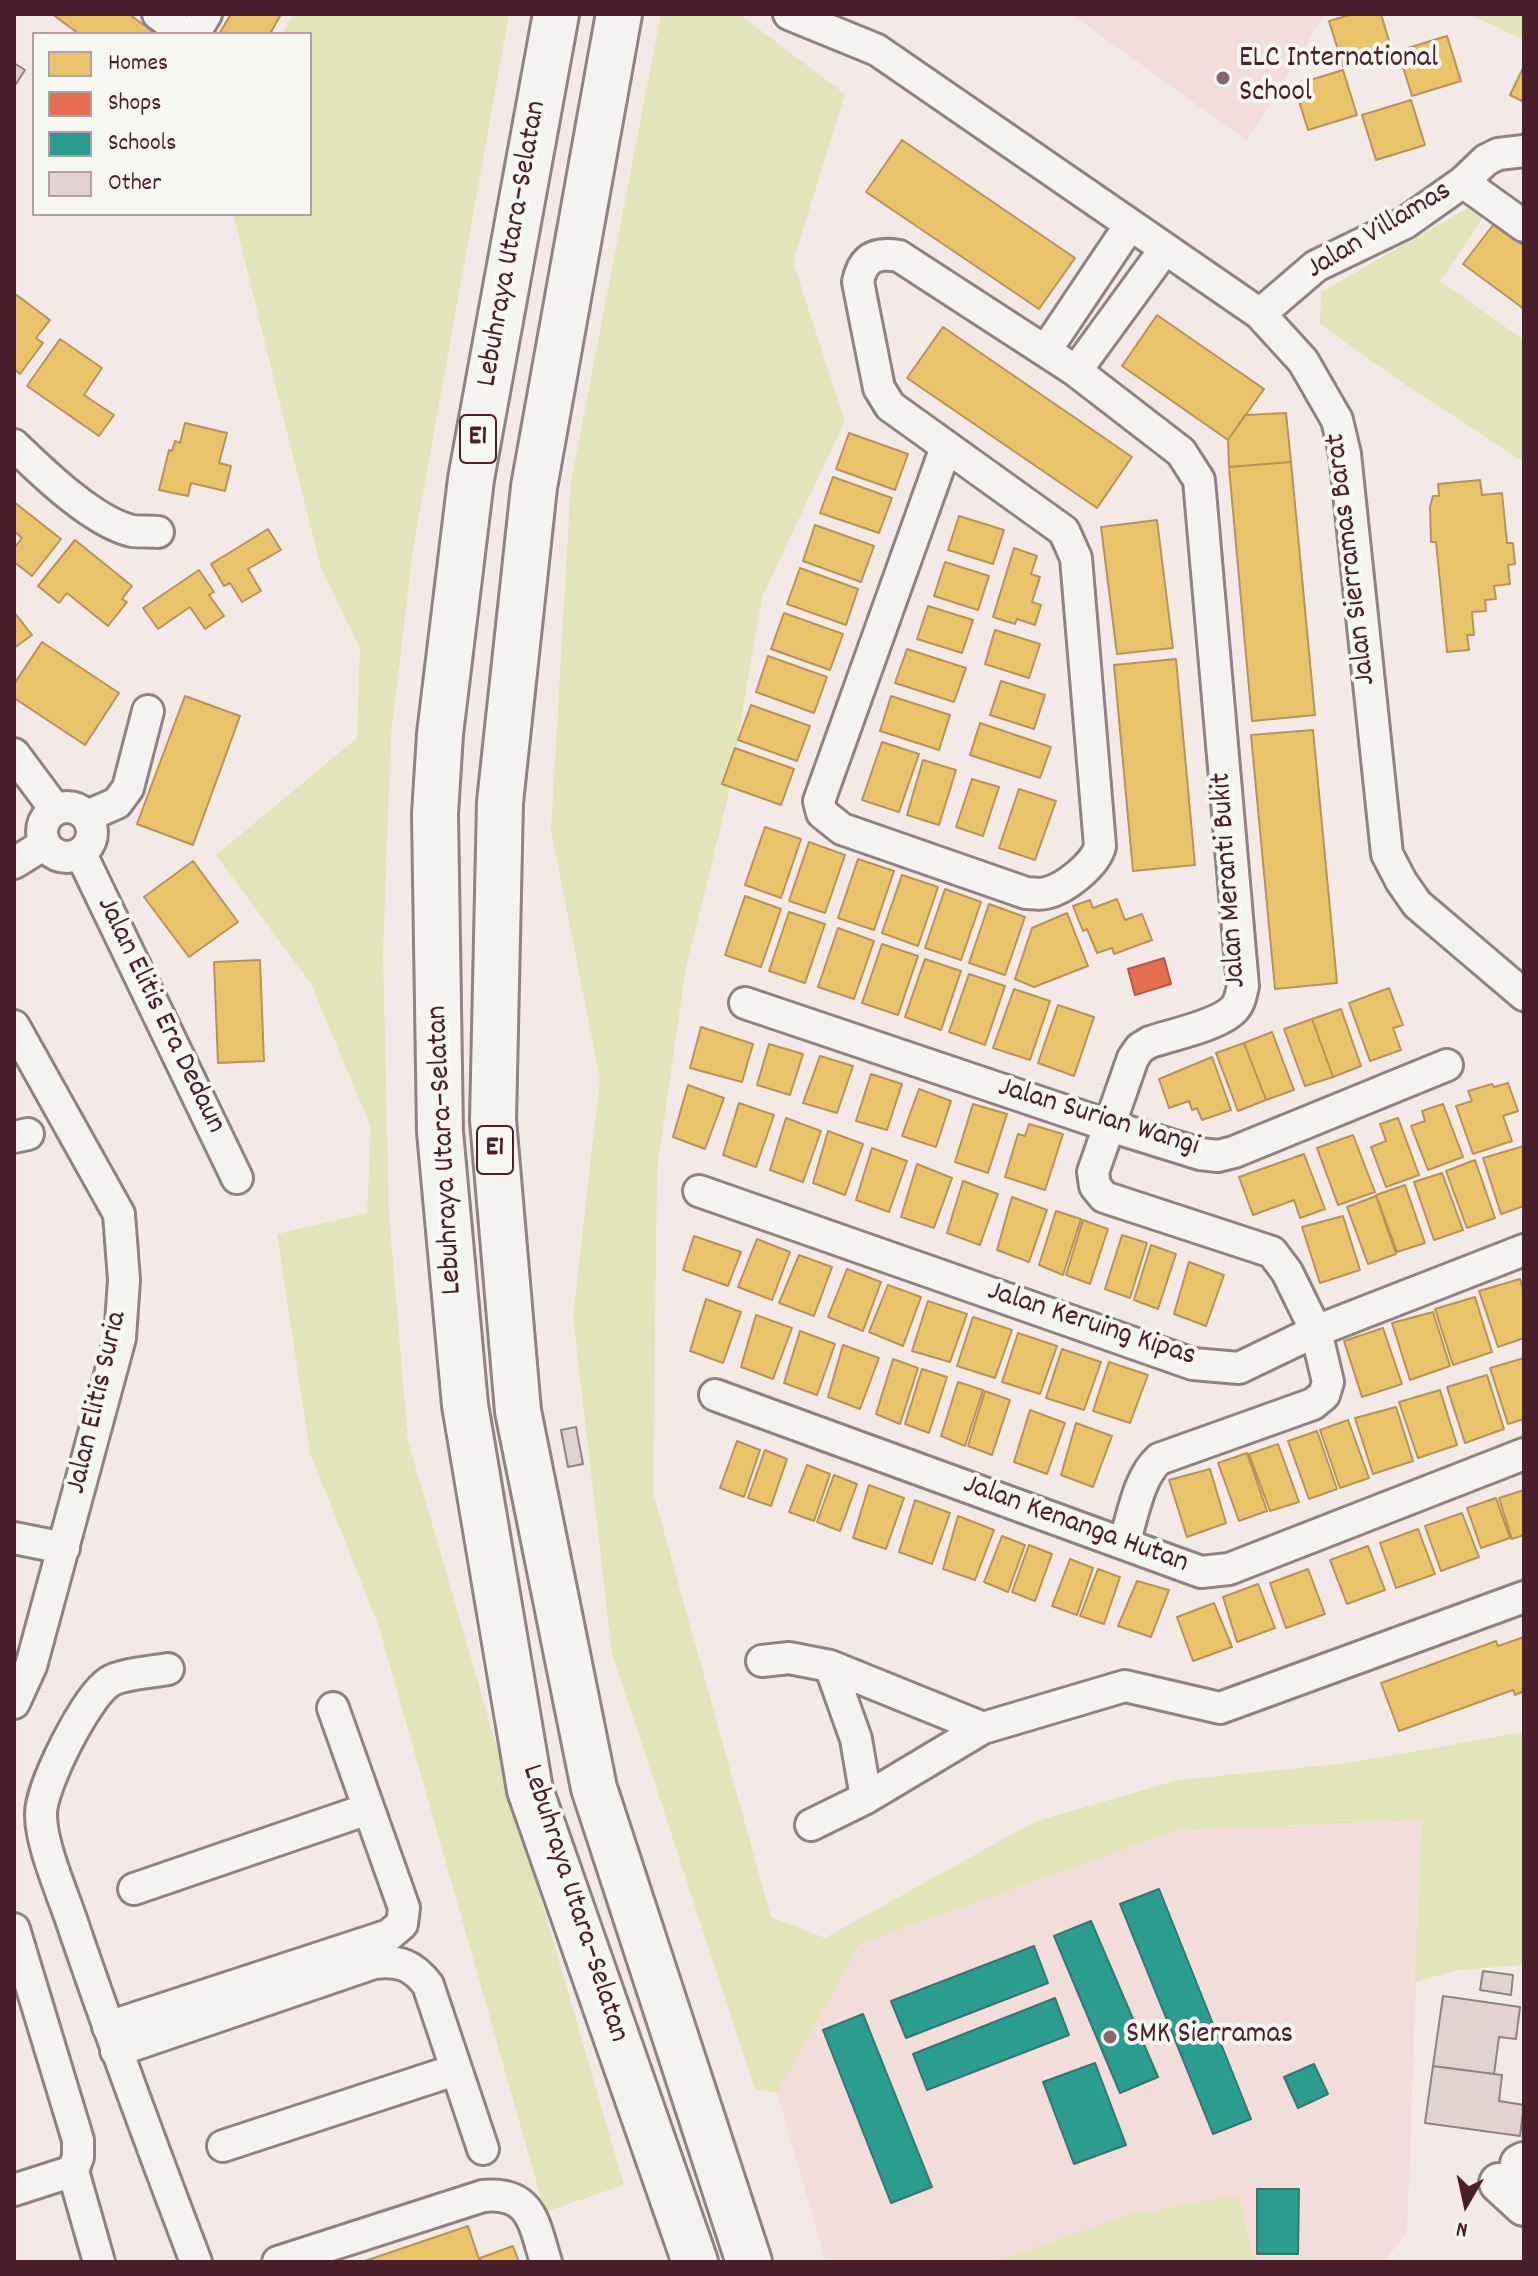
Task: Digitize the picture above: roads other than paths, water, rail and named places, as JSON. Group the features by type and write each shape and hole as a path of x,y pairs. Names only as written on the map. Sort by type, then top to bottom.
{"highway":[{"name":"Lebuhraya Utara–Selatan","path":"556,14 471,479 440,734 435,814 440,1132 465,1405 530,1790 695,2262"},
{"name":"Lebuhraya Utara–Selatan","path":"619,14 534,487 500,802 493,1120 518,1411 594,1788 749,2262"}],"street":[{"path":"158,14 182,32"},
{"path":"195,32 206,14"},
{"name":"Jalan Sierramas Barat","path":"789,14 877,50 1260,314 1303,361 1337,420 1345,454 1387,854 1417,904 1524,995"},
{"name":"Jalan Villamas","path":"1260,314 1316,266 1405,223 1463,182 1475,168 1498,154 1524,151"},
{"name":"Jalan Villamas","path":"1463,182 1524,226"},
{"path":"1046,350 1130,225"},
{"path":"1076,371 1165,249"},
{"name":"Jalan Meranti Bukit","path":"946,447 819,801 822,813 842,829 1026,893 1049,893 1090,866 1100,846 1076,558 1064,531 890,406 879,388 858,282 860,269 871,258 883,253 899,256 1076,371 1181,452 1199,480 1243,986 1240,1000 1224,1017 1140,1048 1133,1058 1093,1172 1095,1186 1104,1197 1272,1252 1287,1272 1316,1331 1328,1382 1324,1395 1313,1404 1159,1459 1150,1467 1124,1543"},
{"path":"14,445 52,482 110,522 132,531 158,532"},
{"path":"87,816 117,803 128,788 148,711"},
{"path":"14,754 55,809"},
{"path":"69,806 87,816 93,832 81,854 73,857 57,855 45,844 42,828 55,809 69,806"},
{"path":"14,863 45,844"},
{"name":"Jalan Elitis Era Dedaun","path":"81,854 237,1178"},
{"name":"Jalan Surian Wangi","path":"745,1003 1110,1126 1200,1154 1218,1156 1447,1065"},
{"name":"Jalan Elitis Suria","path":"14,1026 119,1214 124,1280 120,1338 31,1666 14,1703"},
{"name":"Jalan Keruing Kipas","path":"699,1191 1193,1364 1239,1368 1316,1331 1524,1250"},
{"name":"Jalan Kenanga Hutan","path":"715,1395 1201,1572 1229,1569 1524,1454"},
{"path":"14,1538 64,1548"},
{"path":"811,1825 866,1798 983,1728 1125,1686 1220,1708 1524,1597"},
{"path":"762,1661 789,1658 830,1666 983,1728"},
{"path":"830,1666 856,1739 866,1798"},
{"path":"168,1669 110,1680 94,1696 54,1769 43,1796 40,1816 48,1850 112,2039 196,2262"},
{"path":"112,2039 389,1935 402,1924 404,1908 333,1708"},
{"path":"134,1889 368,1809"},
{"path":"14,1929 78,2140 78,2157 73,2171 99,2262"},
{"path":"112,2039 374,1963 390,1961 406,1964 418,1971 428,1985 483,2149"},
{"path":"223,2146 455,2070"},
{"path":"14,2190 73,2171"},
{"path":"278,2262 483,2196 500,2194 524,2206 533,2218 546,2262"}],"place":[{"name":"ELC International School","path":"1223,78"},
{"name":"SMK Sierramas","path":"1110,2037"}]}
